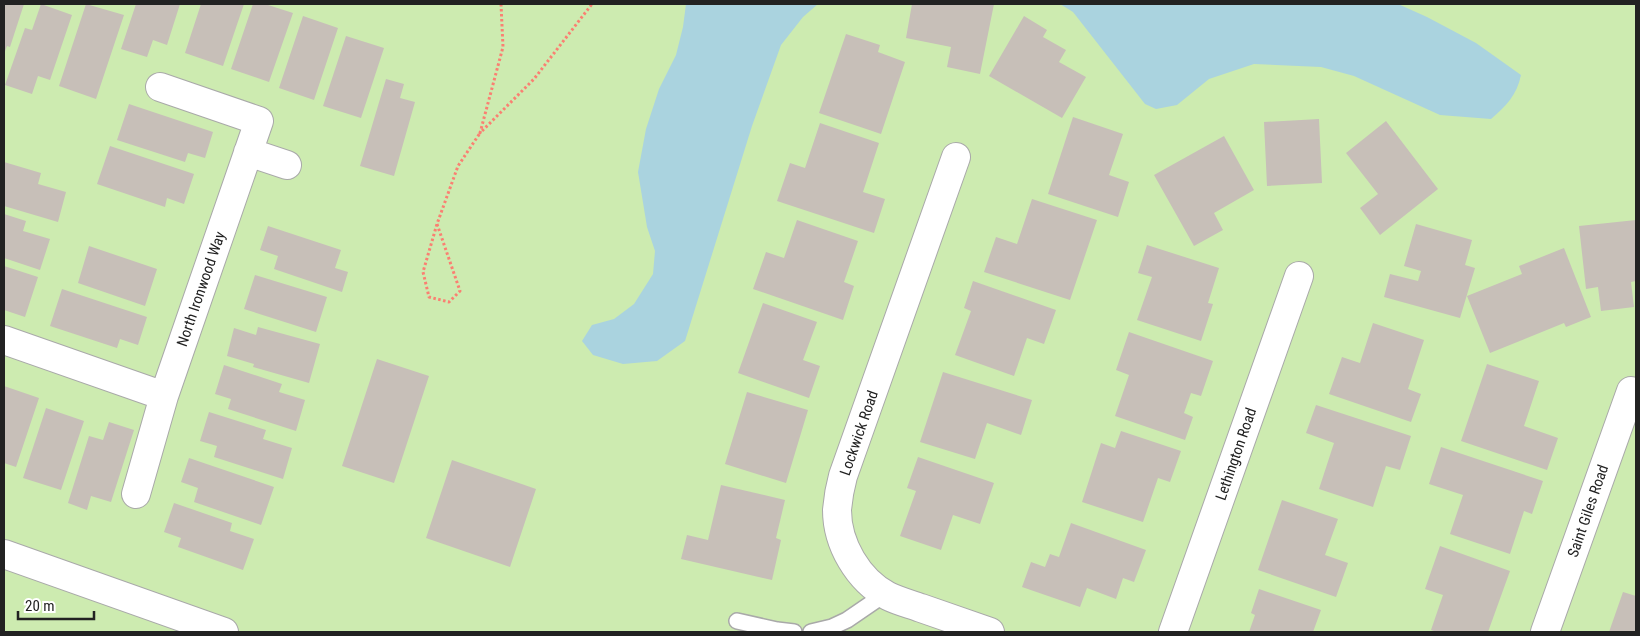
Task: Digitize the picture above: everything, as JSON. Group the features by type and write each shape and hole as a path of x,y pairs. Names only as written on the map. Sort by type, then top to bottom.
{"street":[{"name":"North Ironwood Way","path":"136,494 164,396 259,121 160,87"},
{"path":"248,152 287,165"},
{"name":"Lockwick Road","path":"956,157 846,466 838,494 837,512 843,542 850,558 861,574 874,586 885,594 990,632"},
{"name":"Lethington Road","path":"1173,632 1299,276"},
{"path":"4,340 164,396"},
{"name":"Saint Giles Road","path":"1545,632 1631,391"},
{"path":"4,554 224,632"}],"lane":[{"path":"811,632 832,627 847,620 885,594"},
{"path":"737,621 794,632"}],"path":[{"path":"480,133 503,47 501,4"},
{"path":"437,224 460,290 449,302 429,297 423,272 437,224 458,166 480,133 534,79 592,4"}],"green space":[{"path":"4,4 1636,4 1636,632 4,632"}],"water":[{"path":"686,4 818,4 803,17 781,45 752,126 685,341 657,361 623,364 593,355 582,341 592,325 614,319 634,304 653,274 655,251 647,227 638,172 646,129 659,89 676,55"},
{"path":"1060,4 1398,4 1476,43 1521,75 1517,88 1510,100 1491,119 1440,115 1354,76 1321,67 1254,64 1209,79 1177,105 1156,109 1145,104 1073,12"}],"building":[{"path":"4,4 24,4 10,47 7,46 4,54"},
{"path":"41,4 72,15 50,80 38,76 32,94 5,85 25,28 32,30"},
{"path":"86,4 124,15 96,99 59,86"},
{"path":"136,4 180,4 167,45 153,40 147,57 121,49"},
{"path":"201,4 244,4 223,66 185,53"},
{"path":"253,4 265,4 293,13 269,82 231,69"},
{"path":"912,4 994,4 980,74 947,67 951,47 906,38"},
{"path":"303,16 338,28 314,100 279,88"},
{"path":"1024,16 1047,30 1043,37 1066,50 1059,62 1086,77 1062,118 989,76"},
{"path":"846,34 880,45 878,52 905,62 881,134 819,113"},
{"path":"346,36 384,48 361,118 323,106"},
{"path":"386,79 404,84 400,98 415,102 394,176 360,166"},
{"path":"129,104 213,132 205,158 188,153 185,162 117,140"},
{"path":"1073,117 1123,134 1109,175 1129,182 1118,217 1048,194"},
{"path":"1319,119 1322,183 1267,186 1264,122"},
{"path":"1386,121 1438,189 1380,235 1360,208 1378,194 1346,153"},
{"path":"820,123 879,143 863,192 885,199 874,233 777,201 790,163 805,168"},
{"path":"1224,136 1254,190 1214,213 1223,230 1194,246 1154,175"},
{"path":"110,146 194,174 184,204 167,198 165,207 97,184"},
{"path":"4,162 41,173 38,184 66,192 58,222 4,206"},
{"path":"1032,199 1097,220 1070,300 984,272 996,237 1017,244"},
{"path":"4,214 26,221 23,231 50,239 40,270 4,258"},
{"path":"797,220 858,241 844,282 854,286 843,320 753,289 766,252 784,258"},
{"path":"1636,220 1636,281 1631,282 1634,307 1601,311 1598,287 1586,289 1579,226"},
{"path":"1416,224 1472,240 1465,265 1475,268 1460,318 1384,297 1390,274 1418,281 1421,271 1404,266"},
{"path":"268,226 341,250 335,268 348,272 342,292 274,269 278,256 260,250"},
{"path":"1147,245 1219,268 1208,303 1213,304 1201,341 1137,320 1152,277 1138,273"},
{"path":"89,246 157,269 145,306 78,283"},
{"path":"1564,248 1591,317 1566,327 1564,323 1490,353 1467,296 1522,274 1519,266"},
{"path":"4,266 38,277 25,317 4,310"},
{"path":"255,275 327,297 316,332 244,309"},
{"path":"973,281 1056,310 1044,344 1027,338 1014,376 955,355 971,311 964,308"},
{"path":"62,289 147,317 138,345 120,339 117,348 50,326"},
{"path":"763,303 817,322 803,360 820,366 809,398 738,373"},
{"path":"1373,323 1424,340 1408,389 1421,394 1411,422 1329,394 1342,357 1360,363"},
{"path":"258,327 320,344 309,383 253,367 254,364 227,356 234,328 256,335"},
{"path":"1129,332 1213,361 1201,396 1191,393 1184,413 1193,417 1185,440 1115,416 1129,375 1116,370"},
{"path":"377,359 429,376 394,483 342,466"},
{"path":"1487,364 1539,381 1524,426 1558,438 1547,470 1461,441"},
{"path":"224,365 282,384 279,392 305,400 296,431 228,409 231,399 215,394"},
{"path":"943,372 1032,400 1021,435 987,423 975,459 920,442"},
{"path":"4,386 39,398 16,467 4,463"},
{"path":"747,392 808,410 786,483 725,464"},
{"path":"1316,405 1411,436 1400,470 1386,466 1373,507 1319,489 1334,443 1306,433"},
{"path":"46,408 84,421 61,490 23,478"},
{"path":"209,412 266,430 263,439 292,448 283,479 214,457 217,446 200,441"},
{"path":"109,422 134,430 111,502 91,496 87,510 68,503 89,436 103,440"},
{"path":"1121,431 1181,451 1170,482 1158,478 1143,522 1082,502 1101,443 1115,448"},
{"path":"1441,447 1543,481 1532,514 1524,511 1510,554 1450,534 1463,495 1429,484"},
{"path":"918,457 994,483 980,524 953,515 941,550 900,536 916,491 907,488"},
{"path":"189,458 274,487 261,525 194,502 198,488 181,482"},
{"path":"452,460 536,489 510,567 426,538"},
{"path":"721,485 785,500 776,538 781,540 772,580 681,559 687,535 708,540"},
{"path":"1282,500 1338,519 1325,555 1348,563 1336,597 1258,570"},
{"path":"174,503 232,523 230,531 254,539 243,570 178,547 181,538 164,532"},
{"path":"1071,523 1146,550 1134,582 1123,578 1116,599 1087,588 1080,607 1022,587 1031,562 1045,567 1050,554 1059,557"},
{"path":"1440,546 1510,571 1488,632 1437,632 1431,630 1443,595 1425,589"},
{"path":"1259,589 1321,610 1313,632 1249,632 1255,615 1251,613"},
{"path":"1623,592 1636,596 1636,632 1609,632"}]}
